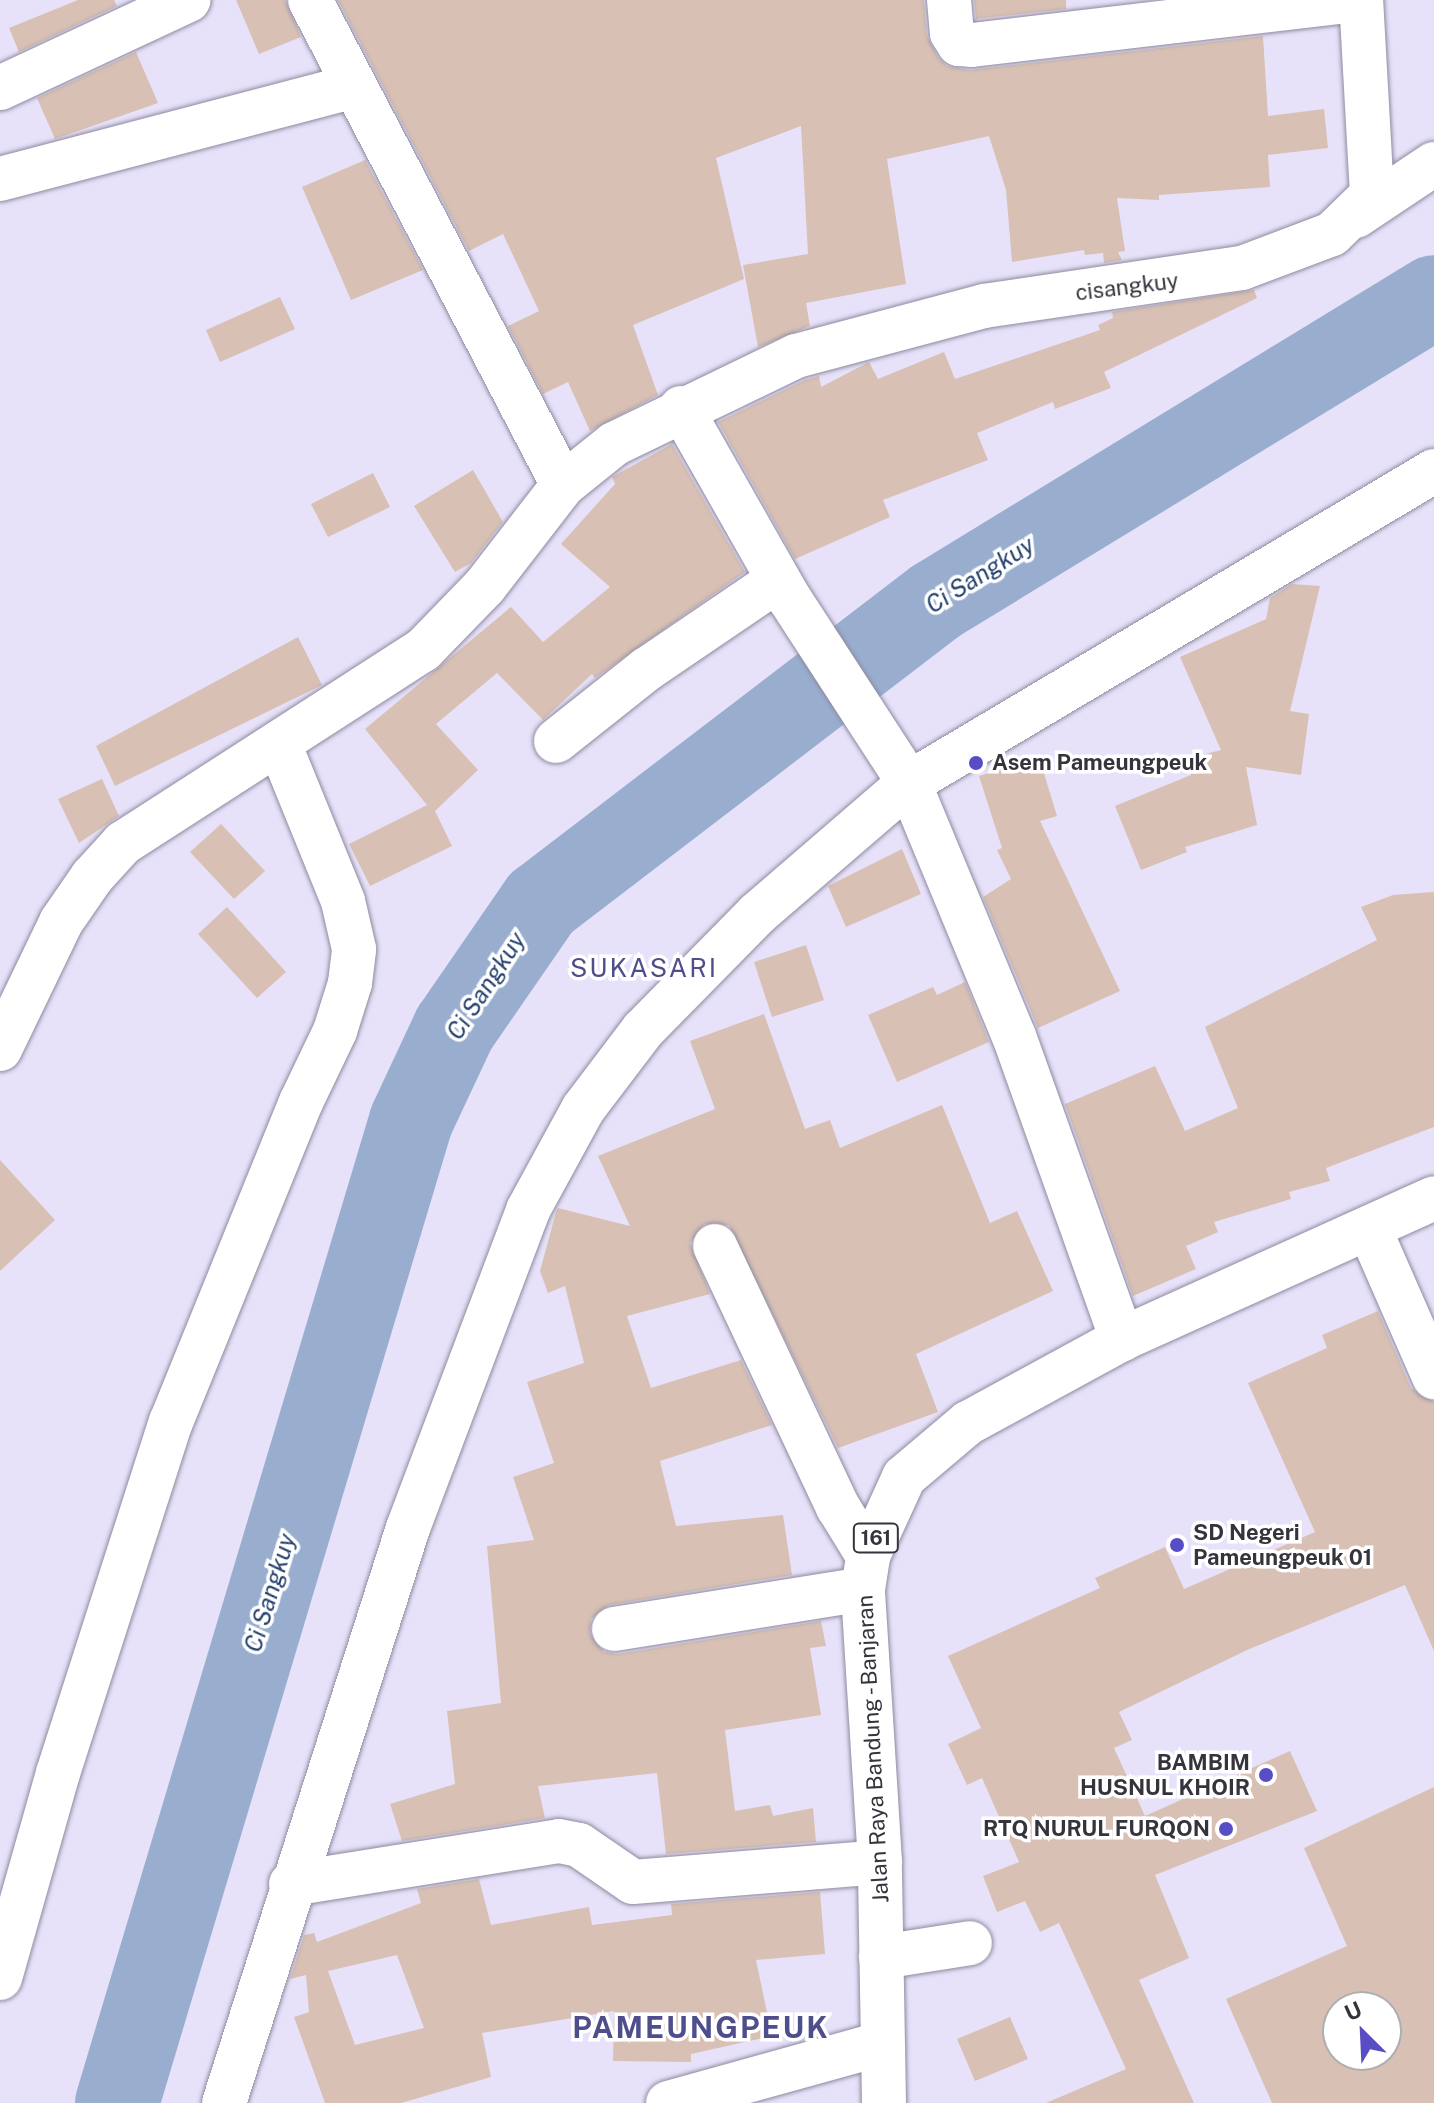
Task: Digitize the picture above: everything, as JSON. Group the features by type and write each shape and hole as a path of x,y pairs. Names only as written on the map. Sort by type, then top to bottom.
{"street":[{"path":"0,88 189,0"},
{"path":"310,0 563,485"},
{"path":"949,0 952,33 959,44 972,45 1358,0 1374,174 1372,195 1356,216"},
{"path":"0,179 354,86"},
{"name":"cisangkuy","path":"0,1049 61,922 92,877 123,843 423,650 485,586 563,485 614,444 681,408 796,356 984,306 1242,268 1296,251 1434,164"},
{"path":"681,408 784,589 885,740 909,783 1014,1036 1122,1339"},
{"path":"224,2103 291,1884 408,1528 522,1225 583,1109 643,1030 757,914 909,783 1434,471"},
{"path":"556,741 660,660 784,589"},
{"path":"0,1978 58,1773 171,1422 301,1102 335,1031 350,983 354,949 343,901 279,743"},
{"name":"Jalan Raya Bandung - Banjaran","path":"884,2103 880,1862 866,1573 904,1477 968,1423 1122,1339 1434,1198"},
{"path":"1369,1228 1434,1377"},
{"path":"614,1629 866,1573 715,1246"},
{"path":"291,1884 559,1841 579,1845 633,1882 880,1862"},
{"path":"881,1957 970,1943"},
{"path":"668,2103 881,2044"}],"building":[{"path":"78,0 114,0 117,6 19,52 9,28"},
{"path":"236,0 285,0 301,37 259,54"},
{"path":"338,0 924,0 927,36 938,57 947,66 970,70 1263,36 1268,116 1324,109 1328,148 1268,155 1270,187 1159,195 1159,200 1117,198 1125,251 1118,252 1122,260 1104,263 1103,253 1085,255 1084,250 1012,262 1006,190 989,136 887,159 906,284 806,303 810,326 758,347 743,265 808,254 801,126 716,158 744,279 633,325 658,395 590,431 568,382 543,394 508,326 539,311 503,234 469,251"},
{"path":"974,0 1066,0 1066,9 976,19"},
{"path":"136,52 158,103 55,139 37,98"},
{"path":"365,160 423,270 351,300 302,187"},
{"path":"1254,290 1257,298 1104,372 1111,388 1055,409 1053,402 977,433 988,460 883,500 890,517 795,559 718,422 805,380 819,376 821,387 869,362 878,379 944,352 955,379 1100,330 1098,325 1113,318 1112,312"},
{"path":"280,297 295,329 220,362 206,330"},
{"path":"672,444 745,572 595,678 592,674 543,720 497,673 436,724 478,770 435,811 452,846 370,886 349,844 427,805 365,729 511,607 543,642 610,587 561,544 615,484 612,477"},
{"path":"473,470 503,522 471,563 455,572 414,506"},
{"path":"373,473 390,507 328,537 311,504"},
{"path":"1292,584 1320,586 1290,711 1309,714 1301,775 1246,767 1257,825 1185,847 1187,852 1141,870 1115,806 1191,775 1187,759 1221,750 1180,657 1266,619 1270,598"},
{"path":"298,637 322,685 115,786 96,746"},
{"path":"1039,757 1057,816 1040,821 1120,991 1038,1028 983,897 1011,879 997,850 1002,848 979,776"},
{"path":"102,779 119,816 79,843 58,799"},
{"path":"221,824 265,871 234,899 190,852"},
{"path":"902,849 921,894 846,927 828,886"},
{"path":"1434,892 1434,1127 1326,1168 1330,1181 1289,1192 1291,1199 1214,1222 1218,1232 1186,1246 1196,1269 1133,1296 1065,1104 1155,1066 1185,1131 1238,1108 1205,1027 1377,940 1361,907 1393,895"},
{"path":"227,907 286,972 257,998 198,934"},
{"path":"806,945 824,1000 772,1017 754,962"},
{"path":"965,982 989,1042 897,1082 868,1015 933,987 937,995"},
{"path":"764,1014 805,1129 830,1120 840,1148 942,1105 990,1223 1017,1211 1053,1291 916,1354 938,1412 838,1448 729,1225 704,1224 690,1243 710,1294 627,1316 651,1388 741,1360 772,1425 660,1461 676,1526 783,1515 792,1575 609,1605 591,1619 590,1634 604,1652 618,1654 821,1621 826,1646 810,1648 821,1715 725,1730 735,1811 770,1805 773,1816 813,1808 816,1842 666,1854 657,1773 538,1786 545,1818 402,1841 390,1804 455,1784 447,1711 501,1703 487,1546 534,1540 513,1477 554,1463 527,1382 584,1363 565,1286 548,1293 540,1271 556,1212 558,1208 630,1226 598,1156 715,1109 690,1041"},
{"path":"0,1160 55,1220 0,1271"},
{"path":"1378,1311 1411,1388 1434,1402 1434,1651 1405,1585 1247,1650 1119,1712 1132,1740 1114,1748 1145,1816 1290,1751 1317,1811 1155,1875 1189,1958 1139,1980 1194,2103 1046,2103 1126,2069 1059,1923 1040,1932 1025,1901 997,1912 983,1876 1019,1862 982,1778 967,1785 948,1744 981,1728 948,1656 1100,1588 1095,1578 1165,1547 1184,1589 1315,1532 1248,1383 1327,1348 1322,1335"},
{"path":"1434,1787 1434,2103 1272,2103 1226,1999 1347,1946 1304,1848"},
{"path":"479,1879 491,1925 589,1907 592,1925 672,1915 671,1904 820,1892 825,1954 756,1960 772,2036 691,2054 691,2062 613,2061 614,2011 482,2033 491,2077 401,2103 325,2103 294,2017 309,2012 306,1975 290,1979 304,1935 314,1933 317,1942 421,1903 417,1889","holes":["397,1955 424,2028 355,2045 328,1971"]},
{"path":"1010,2017 1028,2059 975,2081 957,2039"}],"waterway":[{"name":"Ci Sangkuy","path":"117,2103 411,1121 454,1029 541,903 936,601 1434,297"}],"place":[{"name":"Asem Pameungpeuk","path":"976,763"},
{"name":"SD Negeri Pameungpeuk 01","path":"1177,1545"},
{"name":"BAMBIM HUSNUL KHOIR","path":"1266,1775"},
{"name":"RTQ NURUL FURQON","path":"1226,1829"}],"district":[{"name":"SUKASARI","path":"644,968"},
{"name":"PAMEUNGPEUK","path":"701,2027"}]}
